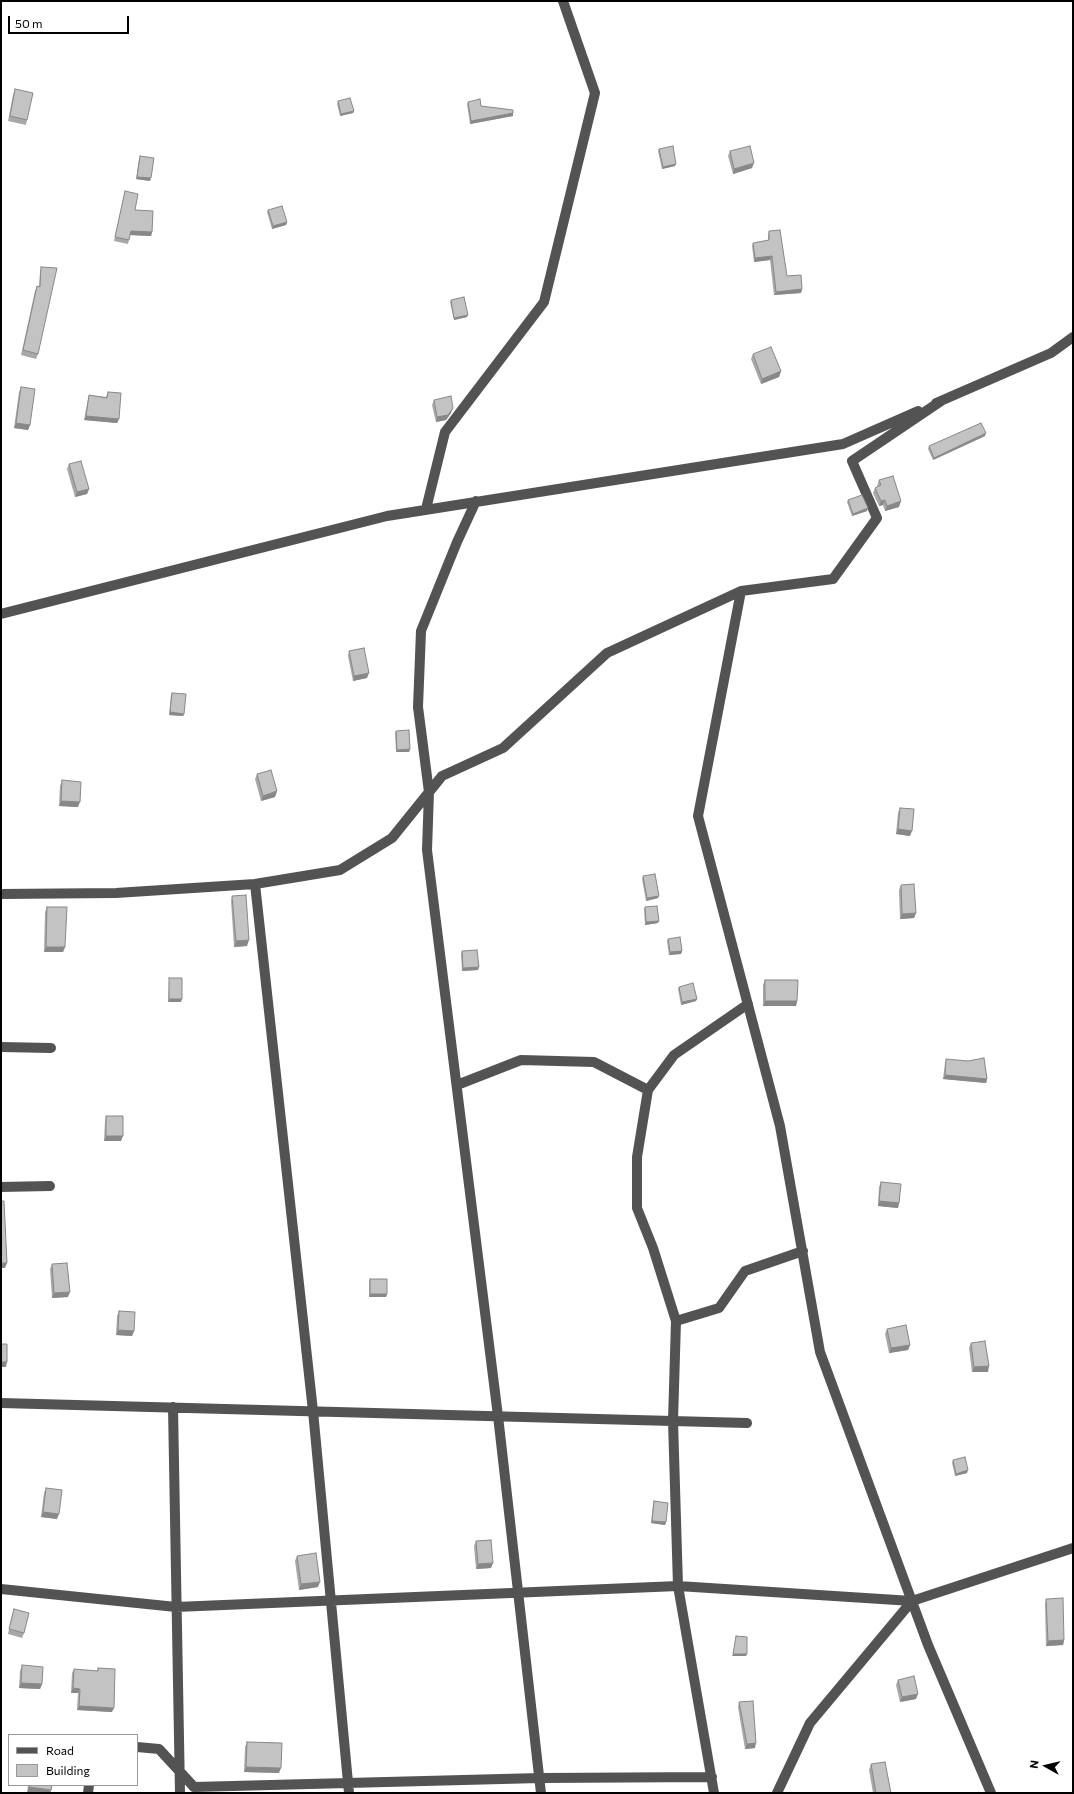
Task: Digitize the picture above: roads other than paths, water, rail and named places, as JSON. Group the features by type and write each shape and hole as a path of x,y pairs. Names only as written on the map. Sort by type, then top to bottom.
{"street":[{"path":"426,509 445,432 544,302 596,93 563,1"},
{"path":"1,614 387,516 843,444 1051,352 1073,337"},
{"path":"1,894 116,893 255,884 340,870 392,838 442,776 503,748 607,653 740,591 833,579 877,518 852,461 942,401"},
{"path":"476,501 457,542 421,631 418,707 429,792 427,850 498,1416 541,1793"},
{"path":"740,591 698,816 780,1126 820,1352 928,1645 991,1793"},
{"path":"255,884 313,1411 349,1788"},
{"path":"714,1793 678,1586 673,1421 676,1321 637,1208 637,1157 648,1090 674,1055 748,1004"},
{"path":"1,1047 51,1048"},
{"path":"457,1085 521,1060 594,1062 648,1090"},
{"path":"1,1187 50,1186"},
{"path":"676,1321 719,1308 745,1271 802,1251"},
{"path":"1,1402 747,1423"},
{"path":"173,1407 180,1793"},
{"path":"1,1589 176,1607 678,1586 912,1601 1073,1548"},
{"path":"777,1793 810,1723 912,1601"},
{"path":"138,1747 159,1749 194,1786 349,1788 540,1778 712,1777"}]}
